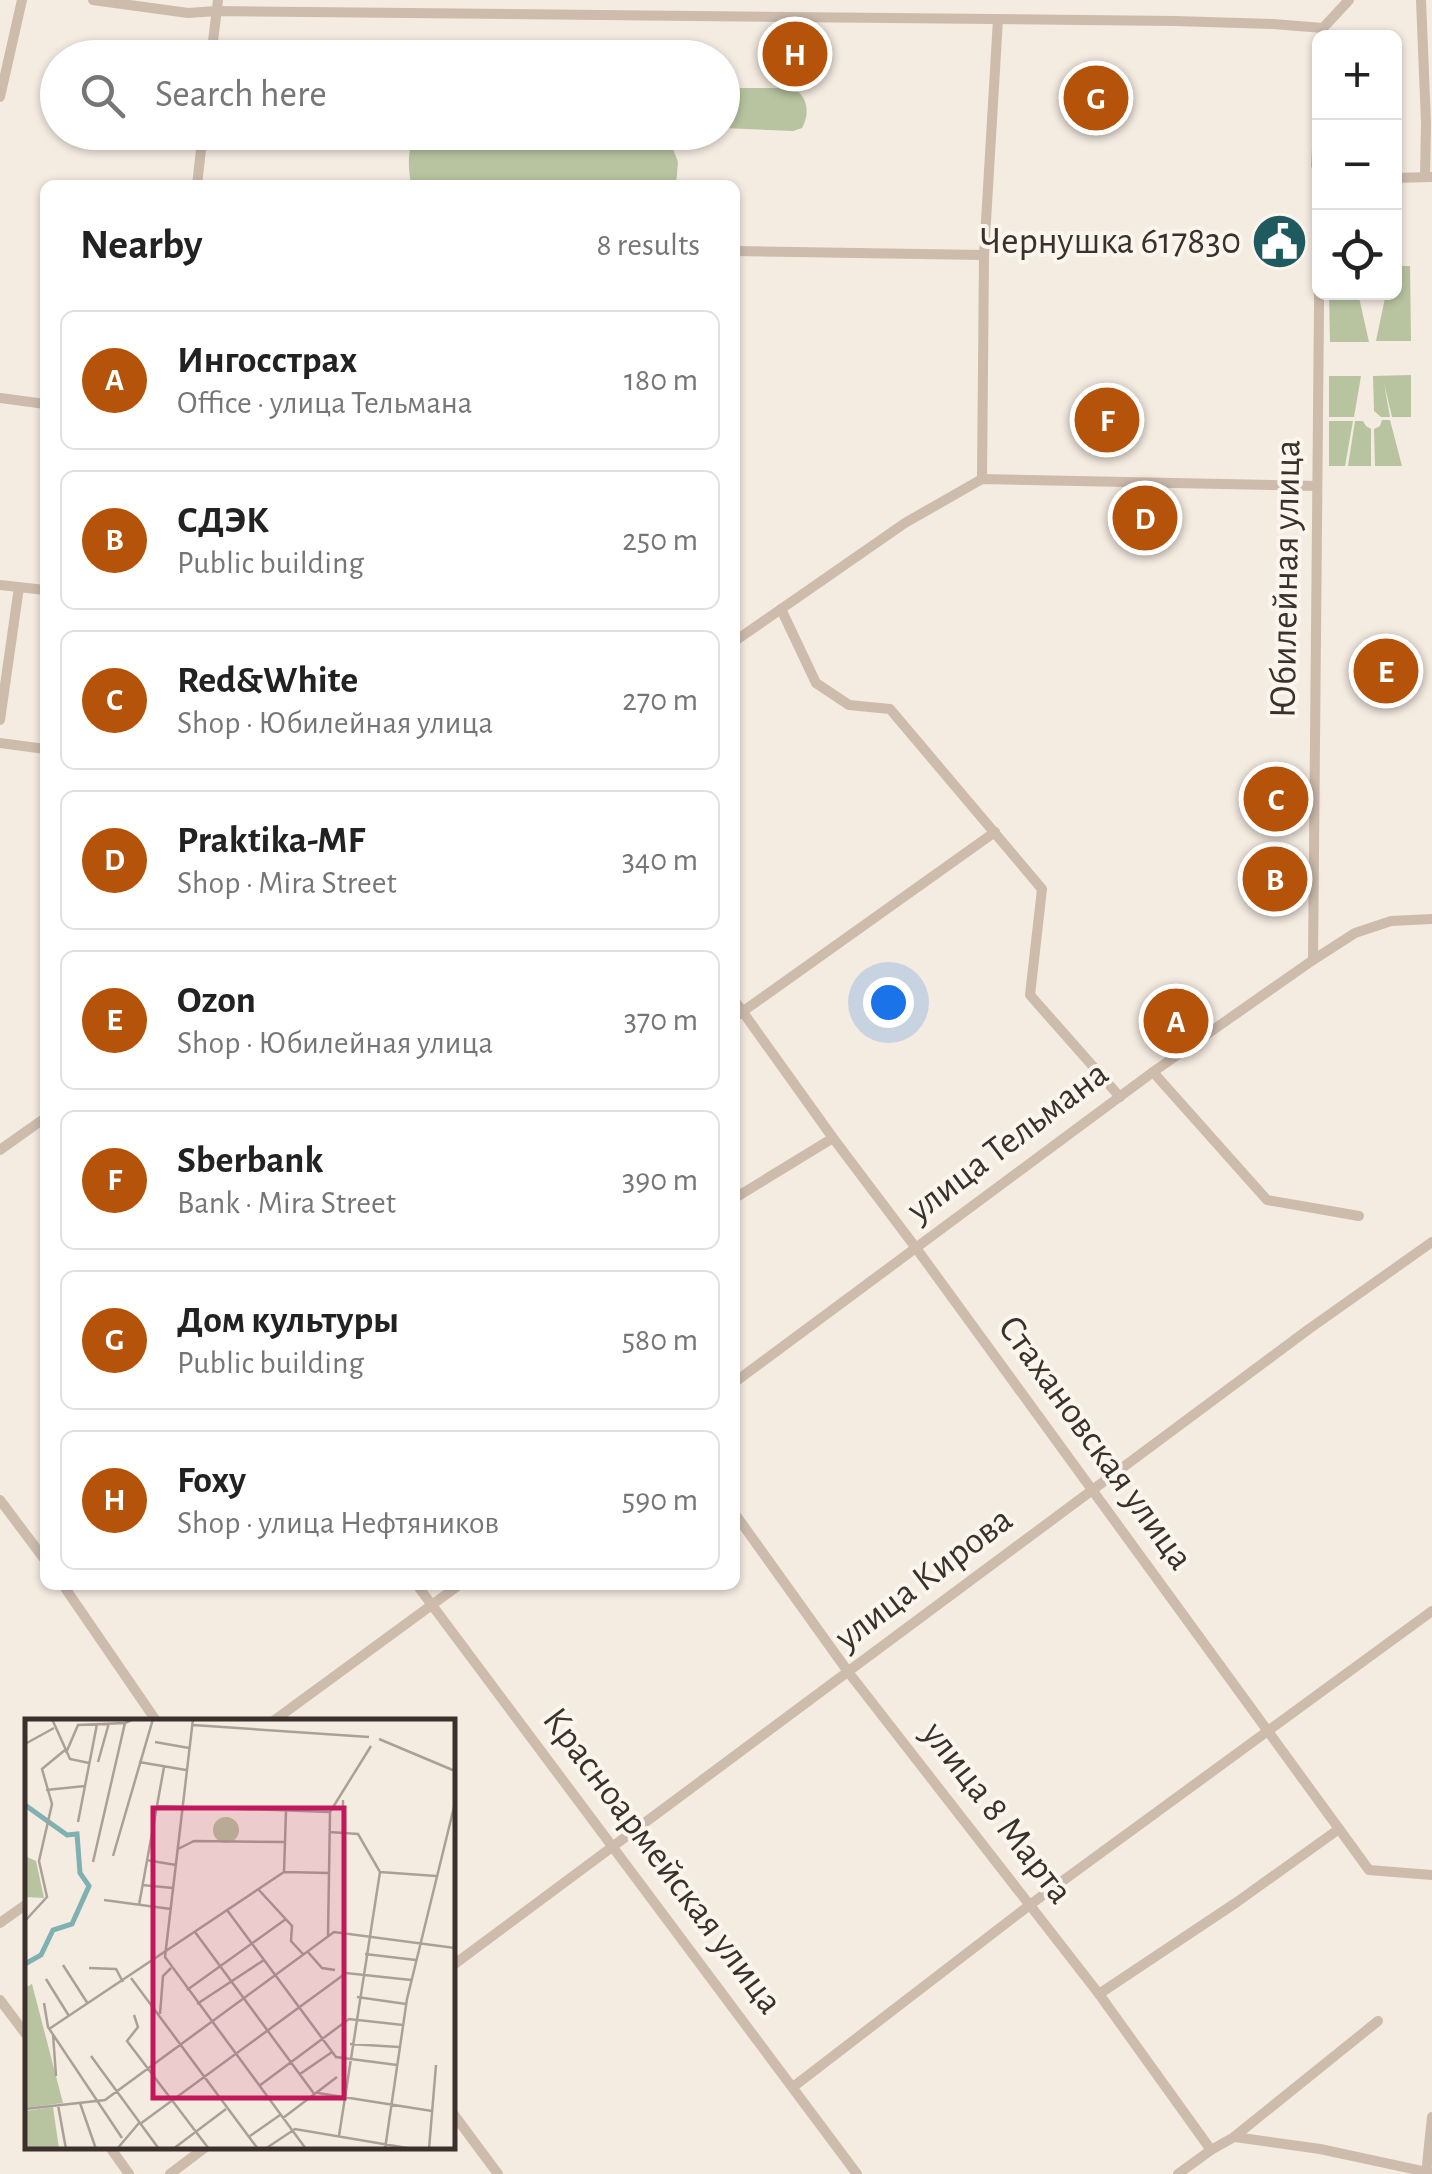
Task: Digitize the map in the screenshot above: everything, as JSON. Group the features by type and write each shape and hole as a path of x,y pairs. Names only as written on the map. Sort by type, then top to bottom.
{"street":[{"path":"0,96 22,0"},
{"path":"94,0 188,13 217,6 1273,24 1312,30"},
{"path":"1325,30 1349,0"},
{"path":"1402,178 1429,177 1421,0"},
{"path":"214,40 217,6"},
{"path":"982,479 984,255 998,20"},
{"path":"197,180 201,150"},
{"name":"Юбилейная улица","path":"1313,960 1320,210"},
{"path":"740,252 984,255"},
{"path":"0,398 40,403"},
{"path":"740,638 905,523 982,479 1317,486"},
{"path":"0,585 40,589"},
{"path":"0,720 18,587"},
{"path":"781,609 816,684 849,704 890,708 1042,889 1030,995 1120,1097"},
{"path":"0,743 40,747"},
{"path":"740,1013 995,832"},
{"name":"улица Тельмана","path":"740,1378 1154,1072 1313,960 1355,933 1391,921 1432,919"},
{"name":"Стахановская улица","path":"740,1015 916,1248 1369,1870 1432,1875"},
{"path":"1154,1072 1267,1200 1359,1216"},
{"path":"0,1150 40,1122"},
{"path":"740,1195 833,1138"},
{"name":"улица Кирова","path":"455,1964 1432,1242"},
{"path":"0,1500 40,1553"},
{"name":"улица 8 Марта","path":"740,1521 849,1672 1099,1994 1211,2150"},
{"path":"66,1590 155,1719"},
{"name":"Красноармейская улица","path":"422,1590 857,2174"},
{"path":"276,1719 452,1590"},
{"path":"794,2088 1031,1904 1432,1611"},
{"path":"1099,1994 1339,1829"},
{"path":"0,1923 25,1904"},
{"path":"0,2000 25,2033"},
{"path":"1178,2174 1234,2137 1378,2021"},
{"path":"455,2116 498,2174"},
{"path":"1234,2137 1320,2149 1428,2173 1432,2118"},
{"path":"111,2149 129,2174"},
{"path":"170,2174 204,2149"}],"green space":[{"path":"740,88 793,88 802,96 806,117 802,128 740,129"},
{"path":"410,150 673,150 678,162 676,180 411,180"},
{"path":"1402,266 1410,266 1411,341 1376,341 1385,300 1402,300"},
{"path":"1329,300 1360,300 1369,342 1330,342"},
{"path":"1411,375 1411,417 1392,417 1384,383 1390,417 1381,417 1374,411 1373,376"},
{"path":"1329,376 1361,376 1354,417 1329,417"},
{"path":"1382,420 1390,420 1402,466 1375,466 1374,429"},
{"path":"1329,421 1353,421 1345,466 1329,466"},
{"path":"1355,421 1363,421 1371,429 1371,466 1348,466"}],"place":[{"name":"Foxy","path":"795,54"},
{"name":"Дом культуры","path":"1096,98"},
{"name":"Чернушка 617830","path":"1280,242"},
{"name":"Sberbank","path":"1107,420"},
{"name":"Praktika-MF","path":"1145,518"},
{"name":"Ozon","path":"1386,671"},
{"name":"Red&White","path":"1276,799"},
{"name":"СДЭК","path":"1275,879"},
{"name":"Ингосстрах","path":"1176,1021"}]}
